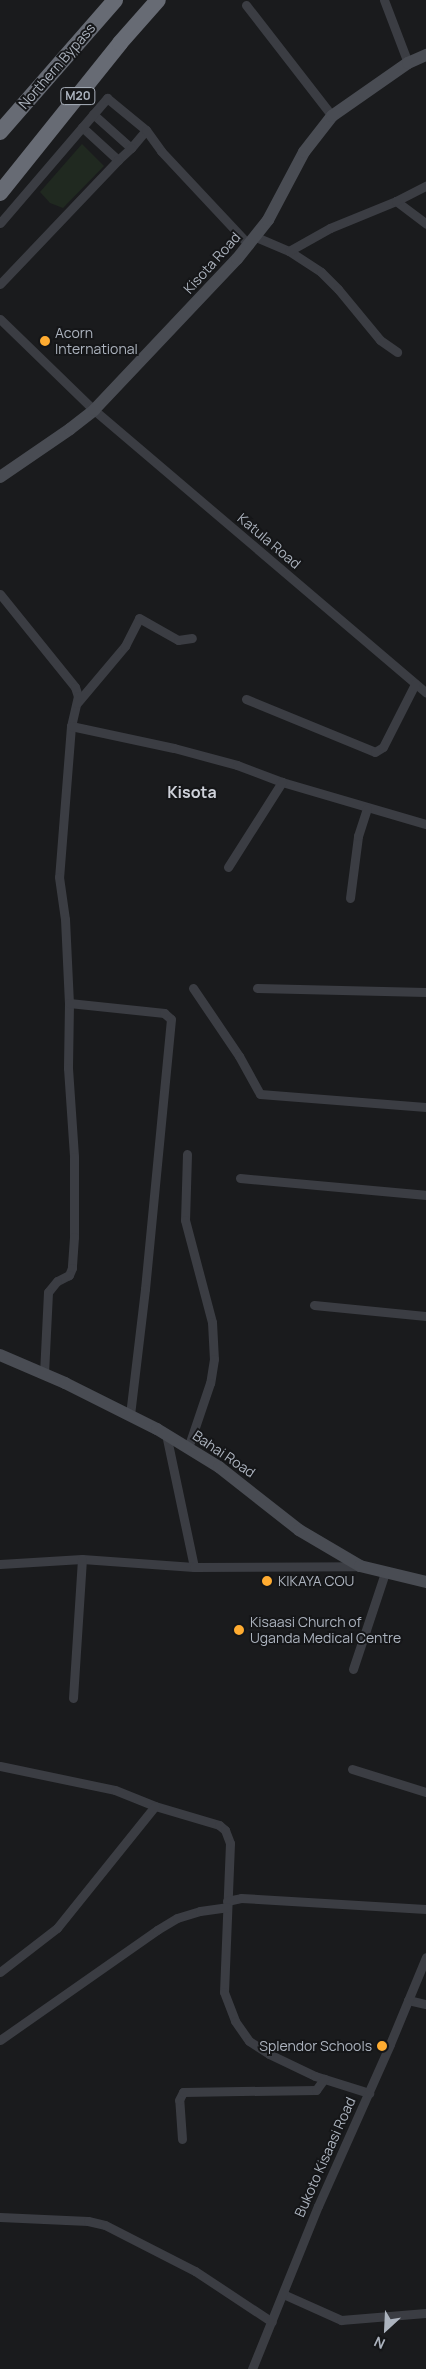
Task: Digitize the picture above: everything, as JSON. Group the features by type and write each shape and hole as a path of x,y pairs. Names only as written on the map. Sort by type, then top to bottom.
{"highway":[{"name":"Northern Bypass","path":"0,132 115,0"},
{"name":"M20","path":"0,193 120,43 158,0"}],"street":[{"path":"384,0 408,63"},
{"path":"246,5 332,116"},
{"name":"Kisota Road","path":"0,477 70,430 94,410 124,381 253,241 278,204 304,152 332,116 408,63 426,54"},
{"path":"0,223 107,98 146,130 162,152 253,241 289,250 320,272 338,289 380,340 397,352"},
{"path":"94,114 131,148"},
{"path":"82,127 118,160"},
{"path":"0,284 146,130"},
{"path":"289,250 330,228 396,201 426,186"},
{"path":"396,201 426,224"},
{"name":"Katula Road","path":"0,319 94,410 426,693"},
{"path":"0,594 75,687 77,703 71,726 59,877 65,919 69,1004 67,1053 74,1157 73,1260 69,1275 57,1282 48,1292 44,1374"},
{"path":"77,703 125,646 140,618 178,640 192,638"},
{"path":"246,699 375,752 384,748 415,684"},
{"path":"71,726 201,755 237,765 282,782 426,824"},
{"path":"228,867 282,782"},
{"path":"350,898 358,836 367,808"},
{"path":"193,988 239,1056 260,1094 426,1107"},
{"path":"257,988 426,992"},
{"path":"69,1004 164,1013 171,1019 130,1414"},
{"path":"187,1154 185,1220 212,1322 214,1359 210,1383 188,1448"},
{"path":"240,1178 426,1195"},
{"path":"314,1305 426,1316"},
{"name":"Bahai Road","path":"0,1355 130,1414 166,1434 246,1486 299,1530 360,1566 426,1582"},
{"path":"166,1434 194,1567"},
{"path":"72,1698 82,1559"},
{"path":"0,1564 82,1559 194,1567 360,1566"},
{"path":"353,1669 385,1573"},
{"path":"0,1766 115,1790 155,1806 219,1825 225,1830 229,1834 230,1844 224,1992 235,2021 242,2033 256,2046 297,2068 368,2093"},
{"path":"352,1769 426,1792"},
{"path":"0,1972 56,1928 155,1806"},
{"path":"0,2040 157,1930 177,1918 200,1910 227,1904 241,1898 361,1903 426,1909"},
{"name":"Bukoto Kisaasi Road","path":"252,2369 318,2206 426,1957"},
{"path":"408,2000 426,2004"},
{"path":"182,2139 179,2100 183,2092 316,2090 324,2079"},
{"path":"0,2217 88,2221 105,2224 195,2271 272,2322"},
{"path":"283,2294 341,2320 426,2313"}],"shaded area":[{"path":"82,144 104,166 63,208 50,203 40,192"}],"place":[{"name":"Acorn International","path":"45,341"},
{"name":"KIKAYA COU","path":"267,1581"},
{"name":"Kisaasi Church of Uganda Medical Centre","path":"239,1630"},
{"name":"Splendor Schools","path":"382,2046"}],"district":[{"name":"Kisota","path":"192,792"}]}
